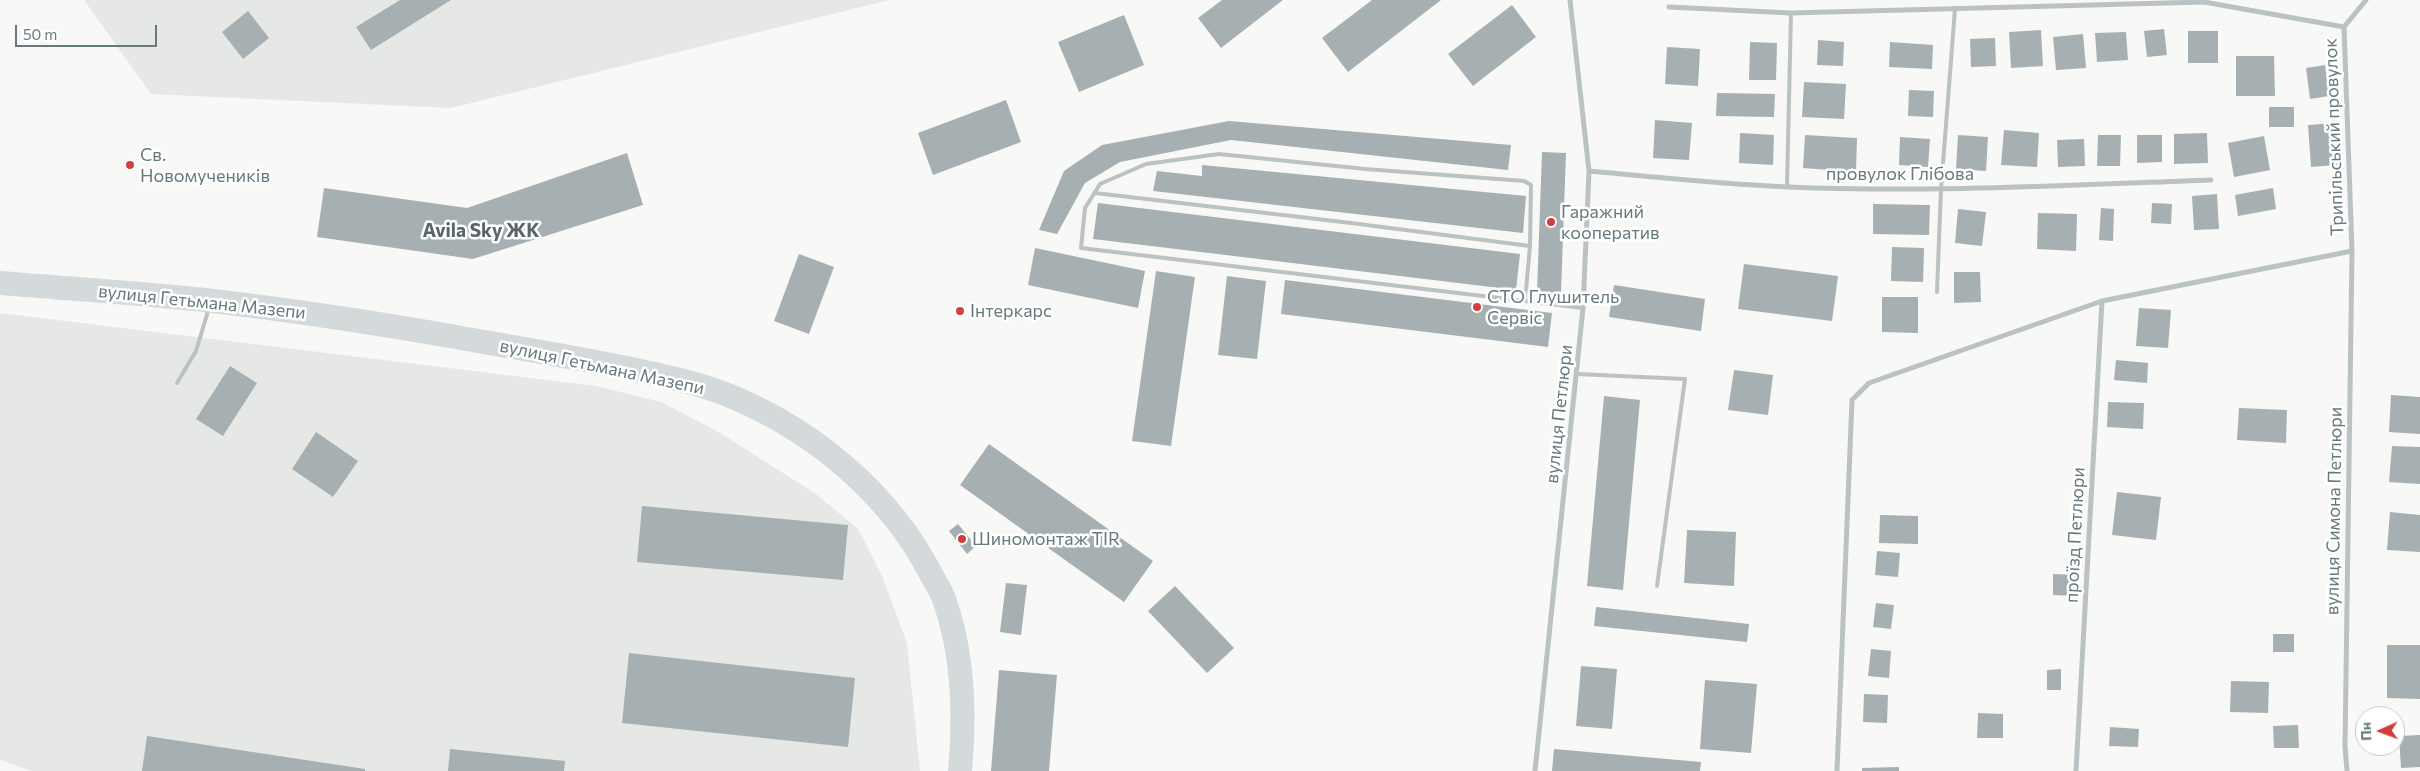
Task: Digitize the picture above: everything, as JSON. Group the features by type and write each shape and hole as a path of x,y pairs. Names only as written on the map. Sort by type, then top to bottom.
{"main road":[{"name":"вулиця Гетьмана Мазепи","path":"0,283 211,301 357,320 607,364 694,384 735,398 782,423 851,471 887,508 916,546 945,601 956,650 962,692 960,771"}],"street":[{"name":"вулиця Петлюри","path":"1535,771 1583,308 1589,172 1570,0"},
{"name":"Трипільський провулок","path":"2352,251 2344,27 2366,0"},
{"path":"1669,8 1791,13 2204,2 2344,27"},
{"name":"провулок Глібова","path":"1589,172 1787,187 1941,189 2211,180"},
{"path":"1837,771 1852,400 1869,383 2102,301 2352,251"},
{"name":"вулиця Симона Петлюри","path":"2347,771 2345,746 2352,251"},
{"name":"проїзд Петлюри","path":"2076,771 2102,301"}],"lane":[{"path":"1937,292 1941,189 1956,10"},
{"path":"1787,187 1791,13"},
{"path":"1525,301 1530,246 1531,185 1524,181 1366,169 1219,154 1146,164 1100,184 1085,208 1081,248 1583,308"},
{"path":"1095,193 1351,222 1530,246"},
{"path":"177,383 196,351 211,301"},
{"path":"1577,374 1685,379 1657,586"}],"shaded area":[{"path":"84,0 889,0 451,108 151,94"},
{"path":"0,313 596,386 661,402 717,431 816,494 858,529 882,576 907,643 920,771 31,771 0,760"}],"building":[{"path":"400,0 451,0 371,50 356,27"},
{"path":"1222,0 1283,0 1221,48 1198,18"},
{"path":"1372,0 1441,0 1348,72 1322,38"},
{"path":"1512,5 1536,37 1473,86 1448,54"},
{"path":"248,11 269,38 243,59 222,32"},
{"path":"1124,15 1144,65 1079,92 1058,42"},
{"path":"2164,29 2167,55 2147,57 2144,31"},
{"path":"2041,30 2043,66 2011,68 2009,32"},
{"path":"2188,31 2218,31 2218,63 2188,63"},
{"path":"2126,32 2128,60 2097,62 2095,33"},
{"path":"2083,34 2086,68 2056,70 2053,37"},
{"path":"1995,38 1996,66 1971,67 1970,39"},
{"path":"1818,40 1844,42 1843,66 1817,65"},
{"path":"1750,42 1777,43 1776,80 1749,80"},
{"path":"1890,42 1933,45 1932,69 1889,67"},
{"path":"1667,47 1700,49 1698,86 1665,84"},
{"path":"2236,56 2274,56 2275,96 2236,96"},
{"path":"2325,65 2329,96 2310,99 2306,68"},
{"path":"1804,82 1846,84 1844,119 1802,117"},
{"path":"1909,90 1934,91 1933,117 1908,116"},
{"path":"1717,93 1775,94 1774,117 1716,116"},
{"path":"1006,100 1021,142 933,175 918,133"},
{"path":"2269,107 2294,107 2294,127 2269,127"},
{"path":"1655,120 1692,123 1689,160 1653,158"},
{"path":"1229,121 1511,145 1508,170 1231,140 1120,162 1085,183 1057,234 1039,230 1064,171 1102,145"},
{"path":"2334,123 2337,165 2311,167 2308,125"},
{"path":"2004,130 2039,133 2037,167 2001,165"},
{"path":"1740,133 1774,135 1773,165 1739,163"},
{"path":"2207,133 2208,163 2174,164 2174,134"},
{"path":"1805,135 1857,138 1856,172 1803,168"},
{"path":"1958,135 1988,137 1986,171 1956,169"},
{"path":"2098,135 2121,135 2120,166 2097,166"},
{"path":"2137,135 2162,135 2162,162 2137,163"},
{"path":"2264,136 2270,170 2234,177 2228,143"},
{"path":"1900,137 1930,139 1928,167 1899,165"},
{"path":"2084,139 2085,166 2058,167 2057,140"},
{"name":"Гаражний кооператив","path":"1542,152 1566,153 1561,293 1537,292"},
{"path":"627,153 643,205 473,259 317,237 324,188 467,208"},
{"path":"1202,165 1526,196 1523,233 1153,191 1157,171 1202,176"},
{"path":"2273,188 2276,209 2238,216 2235,195"},
{"path":"2217,194 2219,229 2194,230 2192,196"},
{"path":"1098,203 1520,254 1516,290 1093,239"},
{"path":"2152,203 2172,204 2171,224 2151,223"},
{"path":"1873,204 1930,205 1929,235 1873,234"},
{"path":"2101,208 2114,209 2113,241 2099,240"},
{"path":"1958,209 1986,212 1982,246 1955,243"},
{"path":"2038,213 2077,214 2076,251 2037,249"},
{"path":"1892,247 1924,248 1923,282 1891,281"},
{"path":"1035,248 1145,271 1138,308 1028,285"},
{"path":"799,254 834,267 809,334 774,321"},
{"path":"1744,264 1838,276 1832,321 1738,309"},
{"path":"1156,271 1195,277 1171,446 1132,441"},
{"path":"1954,272 1980,272 1981,302 1954,303"},
{"path":"1227,276 1266,281 1257,359 1218,355"},
{"path":"1285,280 1552,313 1548,347 1281,314"},
{"path":"1614,285 1705,299 1701,331 1609,317"},
{"path":"1882,297 1918,297 1918,333 1882,332"},
{"path":"2139,308 2171,310 2168,348 2136,346"},
{"path":"2116,360 2148,363 2147,383 2114,380"},
{"path":"230,366 257,383 223,436 196,419"},
{"path":"1734,370 1773,375 1768,415 1728,410"},
{"path":"2391,395 2420,397 2420,434 2389,432"},
{"path":"1604,396 1640,400 1623,590 1587,586"},
{"path":"2108,402 2144,403 2143,429 2107,427"},
{"path":"2239,408 2287,410 2286,443 2237,440"},
{"path":"316,432 358,461 333,497 292,469"},
{"path":"989,444 1153,561 1124,602 960,485"},
{"path":"2392,446 2420,447 2420,484 2389,482"},
{"path":"2117,492 2161,497 2156,540 2112,535"},
{"path":"642,506 848,525 843,580 637,562"},
{"path":"2390,512 2420,515 2420,552 2387,550"},
{"path":"1880,515 1918,516 1918,544 1879,543"},
{"path":"958,524 976,546 967,554 949,531"},
{"path":"1687,530 1736,532 1734,586 1684,583"},
{"path":"1877,551 1900,553 1898,577 1875,575"},
{"path":"2053,574 2076,575 2075,596 2053,595"},
{"path":"1006,583 1027,585 1021,635 1000,632"},
{"path":"1175,586 1234,648 1207,673 1148,611"},
{"path":"1876,603 1894,605 1891,629 1873,627"},
{"path":"1596,607 1749,624 1747,642 1594,626"},
{"path":"2273,634 2294,634 2294,652 2273,652"},
{"path":"2387,645 2420,645 2420,699 2387,698"},
{"path":"1871,649 1891,651 1889,678 1868,676"},
{"path":"629,653 855,678 848,747 622,723"},
{"path":"1581,666 1617,669 1612,729 1576,726"},
{"path":"2061,669 2061,690 2047,690 2047,670"},
{"path":"999,670 1057,675 1049,771 991,771"},
{"path":"1705,680 1757,684 1751,753 1700,749"},
{"path":"2231,681 2269,682 2268,713 2230,712"},
{"path":"1864,694 1888,695 1887,723 1863,722"},
{"path":"1978,713 2003,714 2003,738 1977,738"},
{"path":"2298,725 2299,748 2274,748 2273,726"},
{"path":"2110,727 2139,729 2138,747 2109,746"},
{"path":"2420,735 2420,767 2401,768 2400,756 2405,756 2405,736"},
{"path":"147,736 365,769 365,771 142,771"},
{"path":"450,749 565,761 564,771 448,771"},
{"path":"1554,749 1701,762 1700,771 1552,771"},
{"path":"1899,767 1899,771 1862,771 1862,768"}],"place":[{"name":"Св. Новомучеників","path":"130,165"},
{"name":"Гаражний кооператив","path":"1551,222"},
{"name":"СТО Глушитель Сервіс","path":"1477,307"},
{"name":"Інтеркарс","path":"960,311"},
{"name":"Шиномонтаж TIR","path":"962,539"}],"district":[{"name":"Avila Sky ЖК","path":"481,231"}]}
